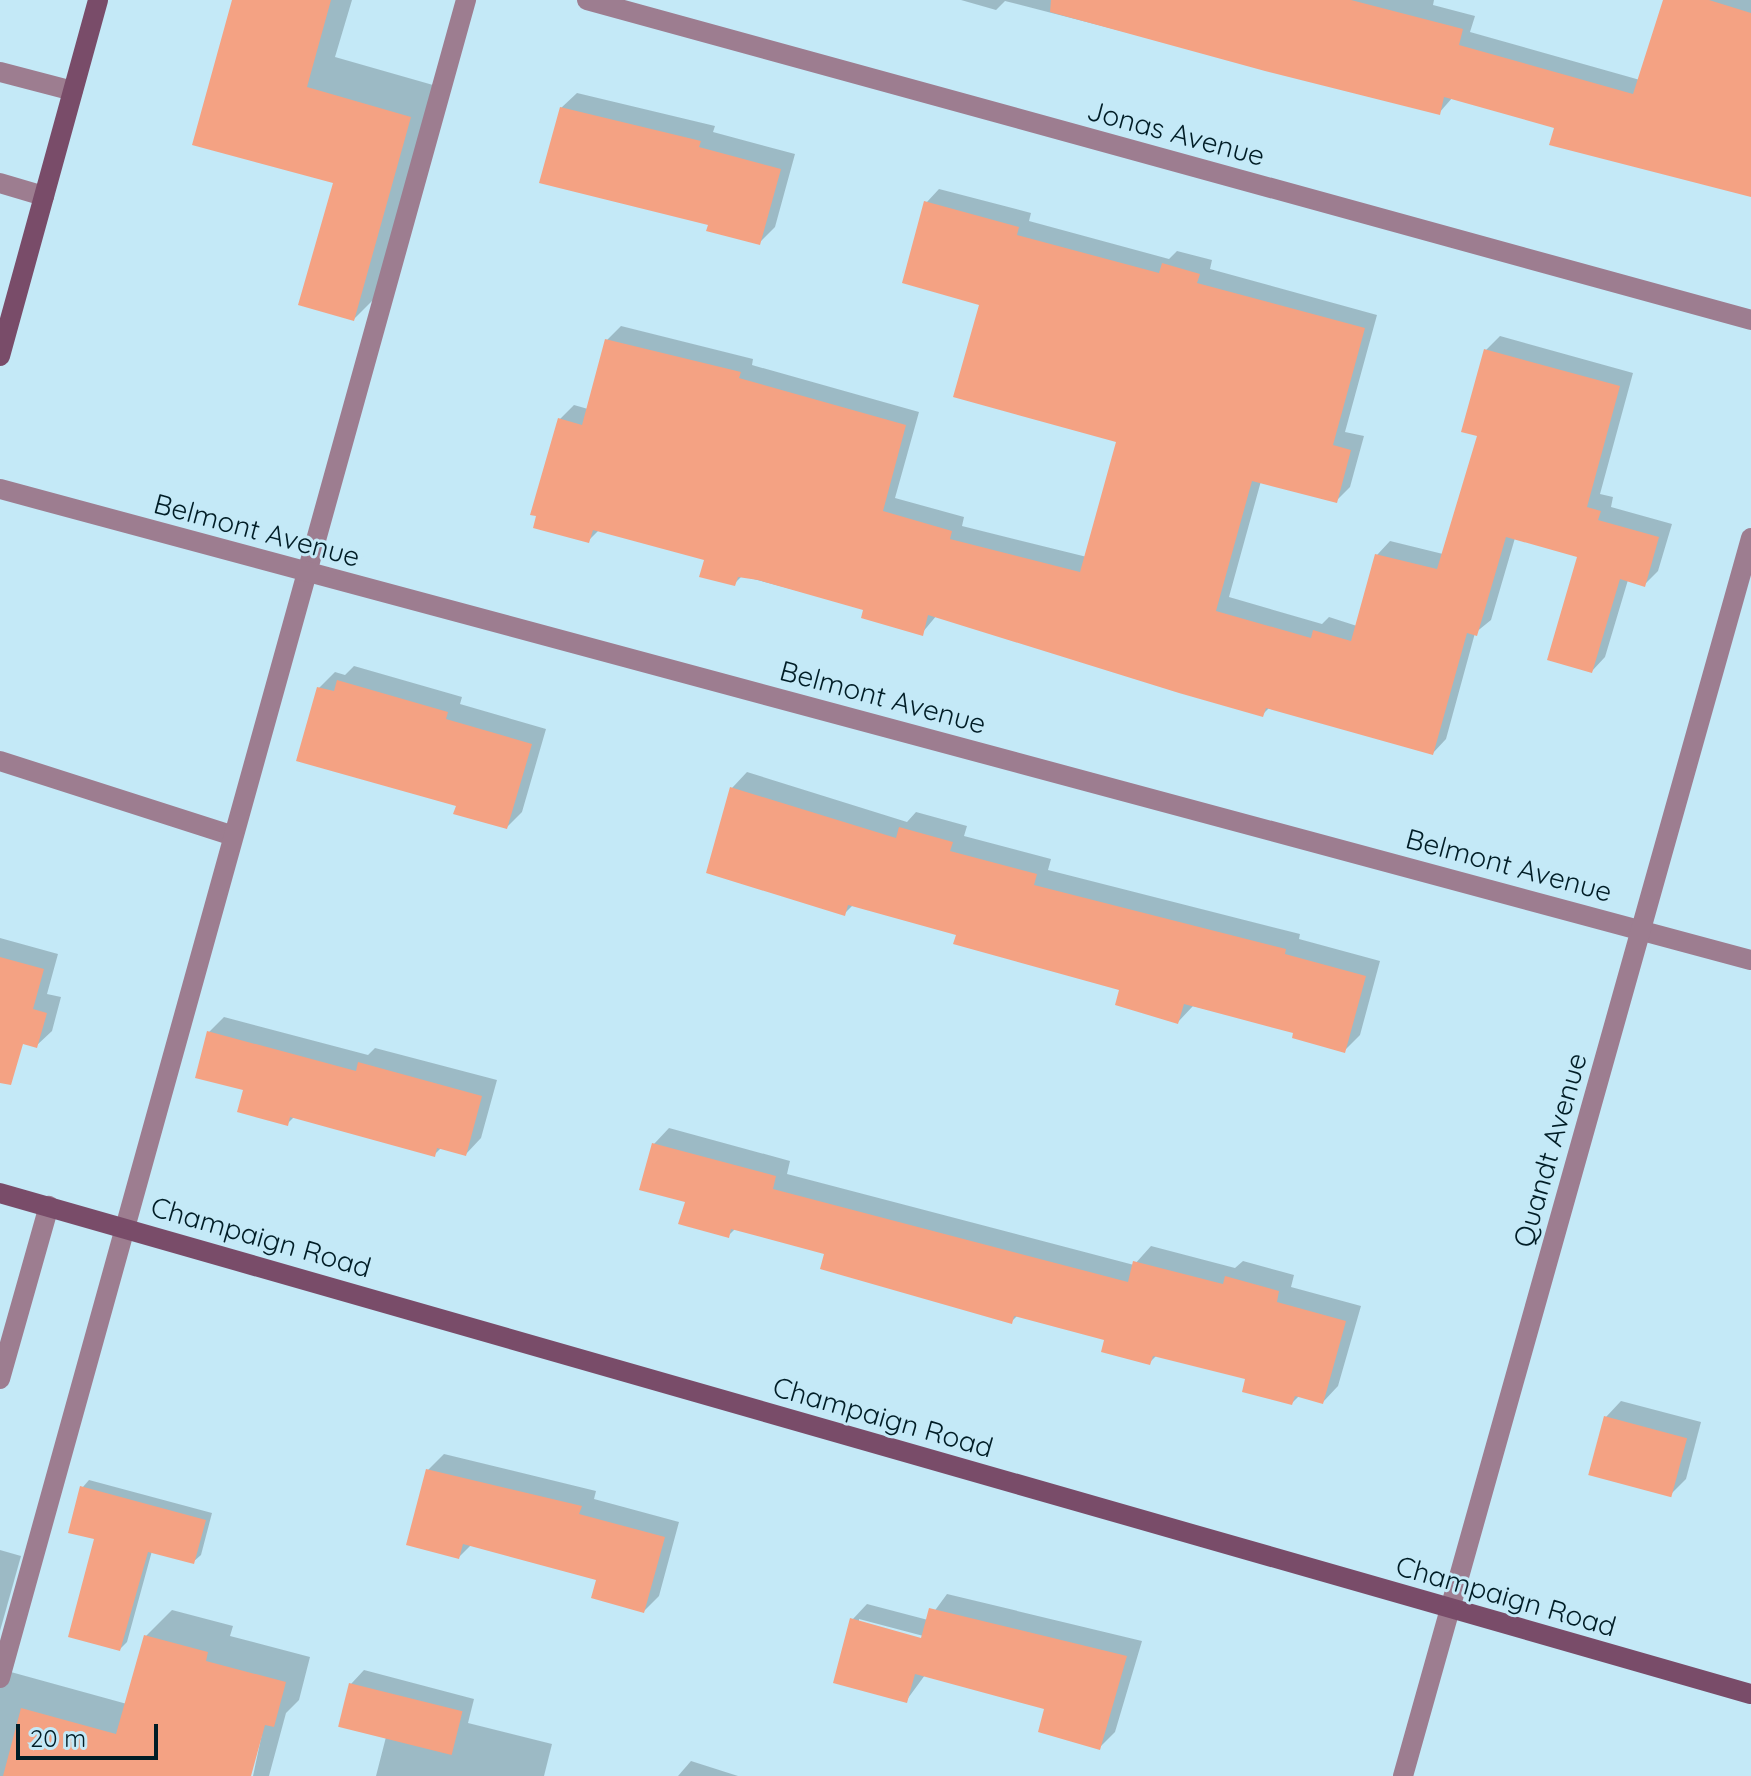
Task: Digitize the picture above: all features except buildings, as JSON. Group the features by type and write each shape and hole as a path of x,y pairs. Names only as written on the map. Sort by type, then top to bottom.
{"street":[{"path":"0,356 98,0"},
{"path":"0,1678 466,0"},
{"name":"Jonas Avenue","path":"587,0 1751,320"},
{"path":"0,72 73,91"},
{"path":"0,183 44,196"},
{"name":"Belmont Avenue","path":"0,489 1751,960"},
{"name":"Quandt Avenue","path":"1403,1776 1751,538"},
{"path":"0,761 233,836"},
{"name":"Champaign Road","path":"0,1193 1751,1694"},
{"path":"0,1379 49,1206"}]}
